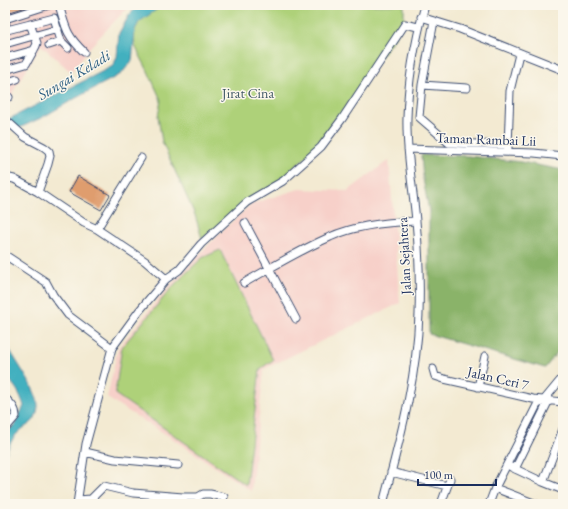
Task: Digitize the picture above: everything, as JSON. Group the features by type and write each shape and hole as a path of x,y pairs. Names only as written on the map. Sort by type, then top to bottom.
{"street":[{"path":"49,5 5,20 7,30 5,43 58,29"},
{"path":"59,5 68,35 84,52"},
{"name":"Jalan Sejahtera","path":"383,504 411,387 418,340 419,294 416,221 408,149 407,119 410,69 418,27 425,5"},
{"path":"422,17 460,29 519,54 563,70"},
{"path":"7,30 54,18 61,41 68,48"},
{"path":"434,21 422,85 419,117 446,142 508,145"},
{"path":"5,70 25,65 34,50 37,43 30,24"},
{"path":"224,497 210,494 190,497 133,493 104,486 91,500 78,502 85,452 112,348 139,311 166,279 179,270 201,244 247,202 283,181 321,147 405,24 418,27"},
{"path":"49,45 61,41"},
{"path":"5,58 34,50"},
{"path":"508,153 510,90 519,54"},
{"path":"5,83 18,79"},
{"path":"422,85 467,88"},
{"path":"6,120 30,141 46,148 49,151 50,156 48,164 38,192"},
{"name":"Taman Rambai Lii","path":"408,149 563,156"},
{"path":"97,229 140,158"},
{"path":"5,177 14,179 38,192 84,223 97,229 145,260 166,279"},
{"path":"244,283 330,236 355,228 416,221"},
{"path":"245,222 296,319"},
{"path":"5,255 46,282 53,295 68,315 112,348"},
{"path":"478,387 484,356"},
{"name":"Jalan Ceri 7","path":"433,369 435,376 444,379 533,399 563,402"},
{"path":"515,469 547,400 563,377"},
{"path":"5,398 16,411 16,416 5,429"},
{"path":"489,504 495,488 537,405 547,400"},
{"path":"543,482 563,429"},
{"path":"85,452 115,458 178,465"},
{"path":"507,465 563,490"},
{"path":"391,472 449,483 441,504"},
{"path":"495,488 536,504"}],"shaded area":[{"path":"5,5 130,5 92,45 71,72 41,45 14,90 10,102 5,105"},
{"path":"389,160 400,303 264,369 251,491 170,437 107,398 118,348 170,285 218,235 251,204 299,189 348,191"}],"green space":[{"name":"Jirat Cina","path":"147,5 404,5 404,24 319,145 282,179 202,239 195,215 162,142 158,116 161,100 136,48 131,30"},
{"path":"421,155 468,156 521,162 563,170 563,345 545,368 429,334 429,211 423,179"},
{"path":"220,250 273,360 260,369 246,485 115,394 122,347 175,284 202,258"}],"water":[{"path":"139,5 163,5 139,22 135,30 132,61 121,74 43,117 17,129 9,119 113,66 117,57 119,33 130,14"},
{"path":"5,340 34,391 38,406 34,420 15,436 5,456 5,434 15,424 24,406 17,390 5,376"}],"building":[{"path":"10,5 33,5 10,12 8,11"},
{"path":"78,176 110,195 101,210 69,192"}],"water label":[{"name":"Sungai Keladi","path":"74,75"}]}
